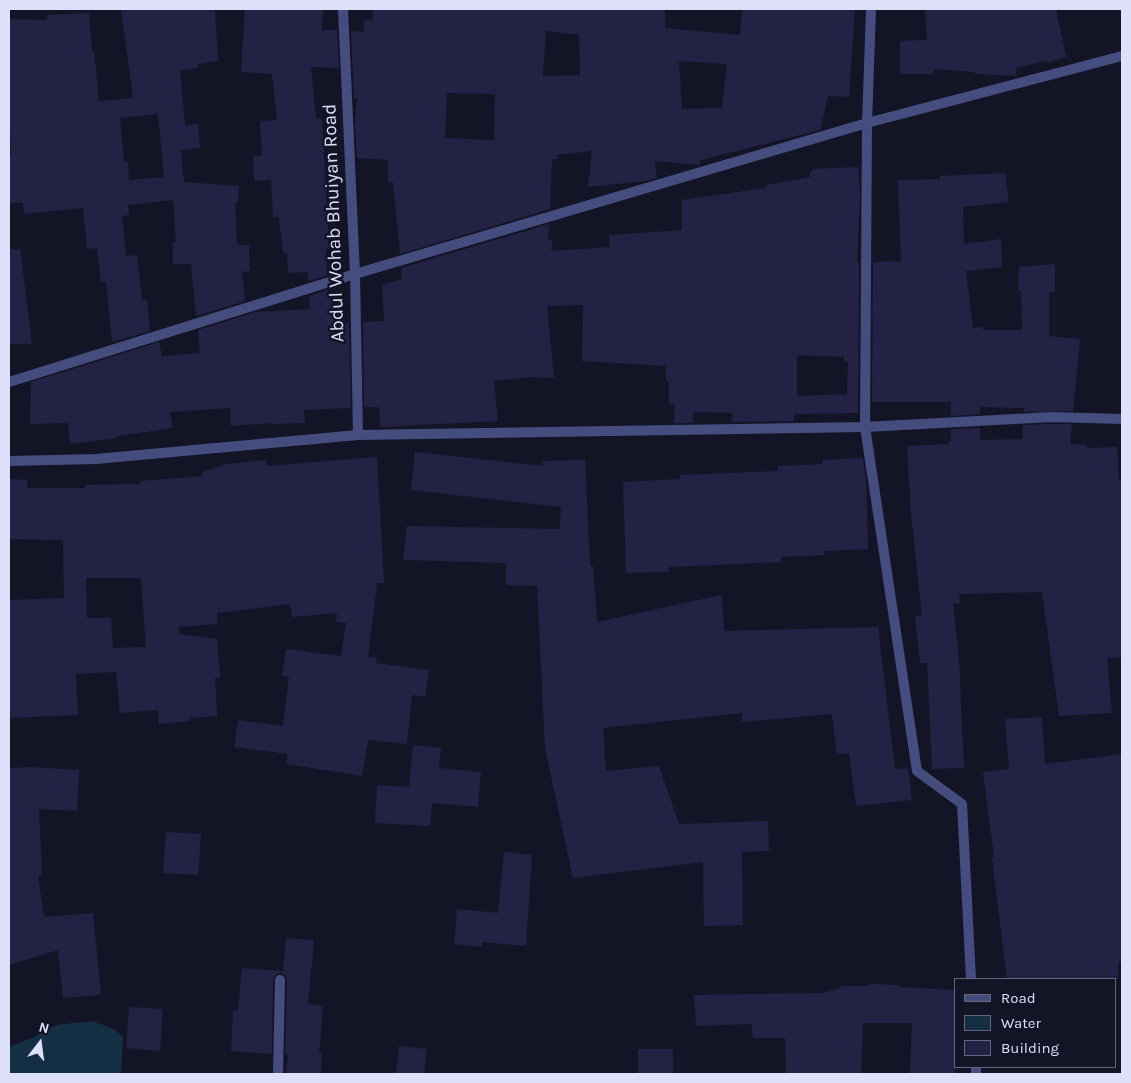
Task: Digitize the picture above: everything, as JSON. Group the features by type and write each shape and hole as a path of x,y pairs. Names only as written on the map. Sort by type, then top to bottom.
{"street":[{"name":"Abdul Wohab Bhuiyan Road","path":"343,9 355,274 358,436"},
{"path":"871,9 867,123 865,427 917,771 962,804 971,978"},
{"path":"9,382 355,274 867,123 1122,56"},
{"path":"9,461 96,460 358,436 865,427 1052,417 1122,418"},
{"path":"278,1074 280,980"}],"water":[{"path":"92,1021 114,1029 123,1037 121,1074 9,1074 9,1047 34,1037 56,1025"}],"building":[{"path":"121,9 215,9 218,61 198,64 198,68 180,70 185,125 198,124 200,148 181,150 184,182 239,186 238,202 235,202 237,245 249,245 250,271 242,272 245,301 196,316 191,264 173,264 173,242 176,242 173,200 128,205 129,215 122,216 126,256 137,255 142,300 147,300 150,331 112,342 106,282 101,282 97,248 87,249 83,208 24,214 23,203 9,203 9,155 11,155 9,19 47,20 47,15 89,13 99,101 133,98","holes":["158,114 164,177 129,180 128,162 124,162 120,118"]},
{"path":"245,9 323,9 322,30 337,30 339,68 311,67 316,119 322,119 329,249 326,249 327,275 308,281 308,272 288,273 287,253 283,253 279,217 273,217 271,180 254,181 253,156 262,156 260,121 277,120 272,74 241,72"},
{"path":"373,9 665,9 665,28 740,35 742,9 855,9 849,97 828,96 820,130 701,160 700,165 655,161 657,178 588,187 592,151 557,155 557,159 552,159 550,209 400,254 393,182 388,183 388,160 357,158 355,124 357,98 354,98 351,31 364,32 364,20 373,21","holes":["546,31 579,35 580,75 543,76","679,61 727,64 722,108 682,109","447,93 495,94 494,140 445,138"]},
{"path":"925,9 1056,9 1066,57 1046,63 1046,61 1016,68 1017,76 975,74 975,72 934,69 933,74 900,74 900,41 927,40"},
{"path":"858,167 860,195 857,262 859,262 858,413 794,414 794,421 732,422 733,413 693,412 693,423 674,423 675,404 669,404 669,381 666,381 666,366 582,361 583,305 547,306 554,378 531,377 494,381 498,421 380,427 379,407 364,407 363,322 384,321 382,285 402,279 401,268 549,224 548,240 553,239 551,251 610,247 609,235 682,230 682,200 765,188 766,185 810,177 812,169","holes":["797,355 844,357 844,361 848,361 847,394 797,396"]},
{"path":"1005,173 1009,202 963,207 964,244 1001,239 1002,267 966,271 973,328 983,327 983,330 1022,330 1021,291 1018,291 1019,267 1055,264 1055,292 1049,292 1049,336 1080,339 1073,411 1024,412 1024,408 980,407 980,414 951,416 951,402 872,402 873,262 901,261 898,180 940,179 940,176"},
{"path":"9,249 20,249 32,344 9,344"},
{"path":"328,290 328,294 343,293 344,323 349,323 351,408 304,410 305,423 231,426 230,408 170,412 173,428 70,444 68,423 30,424 31,382 159,342 162,356 200,353 198,330 256,312 310,309 309,296"},
{"path":"1072,424 1070,444 1087,445 1087,448 1117,447 1119,481 1122,481 1122,657 1107,658 1112,713 1059,716 1042,592 959,594 960,603 953,604 959,659 964,768 932,769 927,663 920,663 915,616 922,616 911,514 907,446 949,444 949,441 951,441 951,429 980,428 980,440 1022,439 1023,425"},
{"path":"415,452 543,466 543,461 585,460 590,566 593,566 597,622 722,595 724,631 878,627 895,769 908,768 912,800 856,806 849,753 837,755 832,714 742,722 742,713 603,728 606,771 659,766 679,824 768,821 769,851 742,852 743,925 704,926 703,862 573,878 545,748 537,586 506,585 506,563 403,560 407,526 560,529 561,507 411,490"},
{"path":"377,457 384,583 377,583 368,657 377,658 376,663 429,670 425,697 412,695 407,744 368,740 362,776 286,764 288,754 234,747 238,720 283,726 289,677 282,676 286,649 341,656 346,623 336,622 337,613 292,617 290,604 217,613 217,624 179,627 179,634 217,639 220,677 215,678 217,716 190,718 190,721 159,724 158,710 120,713 116,672 76,674 78,715 9,718 9,600 64,598 63,540 9,539 9,479 27,480 27,488 85,488 85,485 140,484 140,481 203,476 202,472 226,464 266,460 267,466","holes":["86,578 141,578 146,647 113,648 111,618 87,618"]},
{"path":"863,458 866,479 868,549 824,551 825,555 781,557 781,562 669,567 669,572 626,573 623,482 680,479 680,475 778,471 778,466 823,464 822,460"},
{"path":"1042,717 1045,764 1122,754 1122,962 1118,962 1118,979 1007,978 983,772 1009,769 1005,719"},
{"path":"413,745 441,748 439,768 481,772 478,807 432,803 430,826 375,823 377,785 409,787"},
{"path":"31,767 79,770 77,811 39,809 42,875 38,876 44,917 93,913 101,995 63,998 58,950 9,965 9,768"},
{"path":"166,832 201,834 198,875 163,873"},
{"path":"504,852 532,855 526,946 482,942 482,947 454,944 457,909 498,913"},
{"path":"286,938 314,940 308,1004 323,1006 319,1053 322,1053 321,1074 286,1074 288,1055 285,1055 287,980 286,976 281,973 276,974 273,980 272,1054 231,1051 233,1010 238,1010 242,968 283,971"},
{"path":"870,984 899,985 899,987 954,990 955,1074 910,1074 912,1023 863,1023 861,1074 786,1074 785,1038 753,1038 752,1024 696,1026 694,995 822,993 841,988 841,986 870,986"},
{"path":"129,1007 163,1009 160,1051 126,1048"},
{"path":"399,1046 427,1049 424,1074 396,1074"},
{"path":"638,1049 673,1049 673,1074 638,1074"}]}
